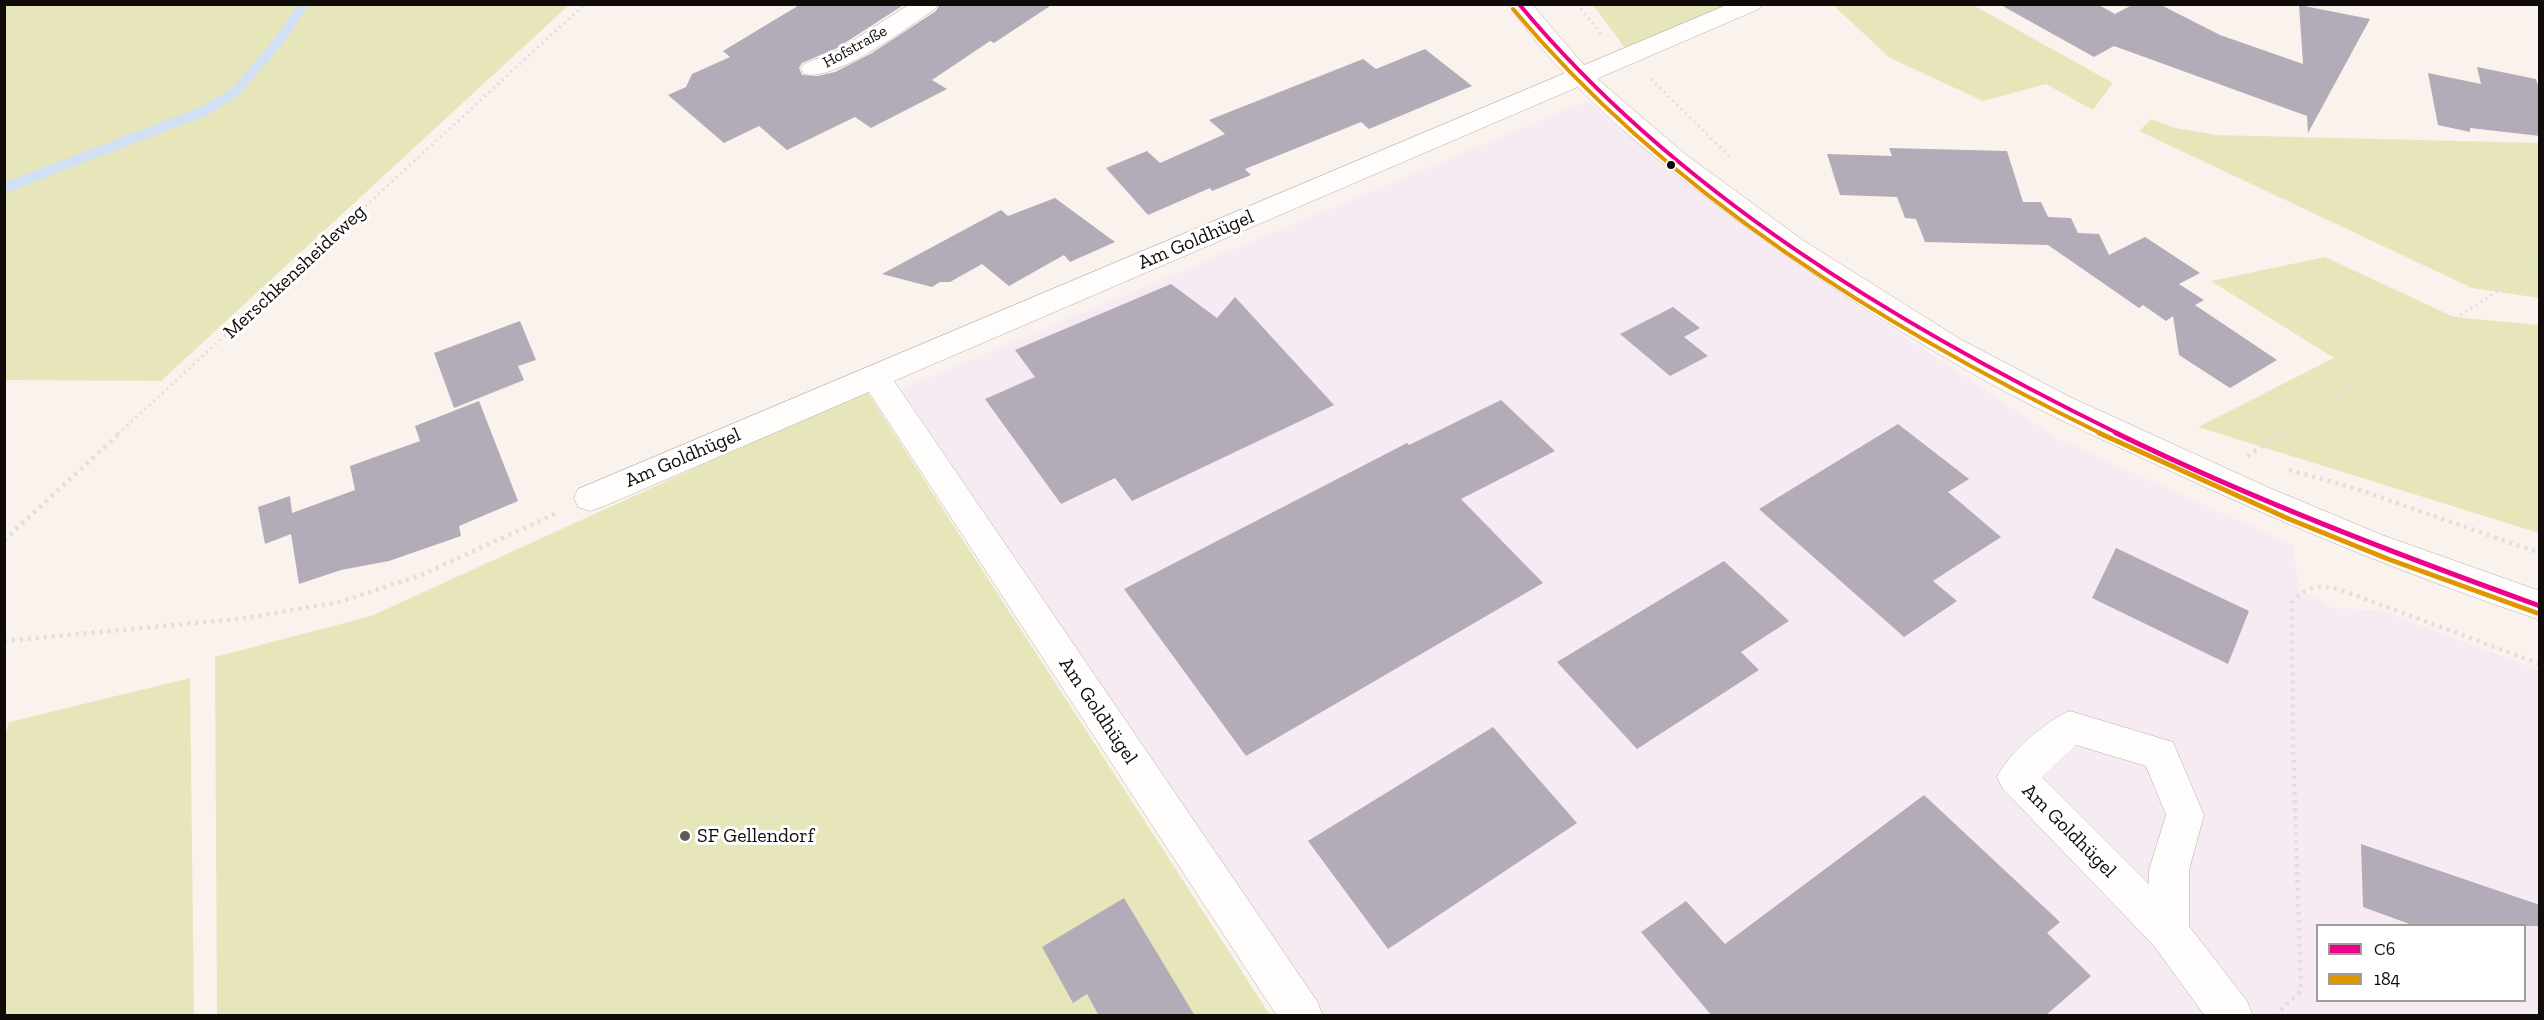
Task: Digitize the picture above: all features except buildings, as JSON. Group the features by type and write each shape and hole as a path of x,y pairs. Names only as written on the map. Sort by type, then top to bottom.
{"street":[{"name":"Hofstraße","path":"813,69 846,55 927,4"},
{"path":"1519,4 1539,32 1583,76 1622,114 1684,168 1779,238 1884,307 1983,366 2071,411 2232,486 2371,544 2540,606"},
{"name":"Am Goldhügel","path":"590,498 1751,4"},
{"name":"Am Goldhügel","path":"875,377 1302,1016"},
{"name":"Am Goldhügel","path":"2168,932 2169,870 2185,815 2160,754 2070,727 2016,777 2168,932 2232,1016"}],"path":[{"name":"Merschkensheideweg","path":"4,540 585,4"},
{"path":"1577,4 1597,31 1693,118 1730,158"},
{"path":"2254,461 2244,458 2540,263"},
{"path":"2287,470 2351,487 2540,553"},
{"path":"4,641 247,618 339,602 419,576 590,498"},
{"path":"2275,1016 2301,991 2293,745 2292,602 2300,591 2312,586 2329,586 2350,592 2540,664"}],"shaded area":[{"path":"1587,101 1772,248 2056,438 2293,545 2299,590 2333,608 2382,611 2539,670 2539,1015 1322,1015 901,389"}],"green space":[{"path":"5,4 569,5 161,381 5,380"},
{"path":"1593,5 1729,5 1625,48"},
{"path":"1833,5 1973,5 2113,83 2093,110 2046,84 1983,101 1890,58"},
{"path":"2151,119 2175,128 2217,135 2539,143 2539,298 2472,288 2139,131"},
{"path":"2325,257 2454,317 2539,325 2539,533 2198,427 2334,358 2211,281"},
{"name":"SF Gellendorf","path":"866,390 1270,1015 217,1015 215,657 371,616"},
{"path":"190,678 194,1015 5,1015 4,739 9,722"}],"waterway":[{"path":"4,188 204,111 235,92 279,41 304,4"}],"transit line":[{"name":"C6","path":"1519,4 1547,38 1608,101 1674,158 1778,237 1847,284 1919,327 1991,369 2140,445 2293,513 2370,544 2540,606"},
{"name":"184","path":"1513,9 1571,75 1634,135 1668,163 1773,242 1914,333 2061,414 2212,486 2367,551 2537,613"}],"place":[{"name":"SF Gellendorf","path":"685,836"}]}
